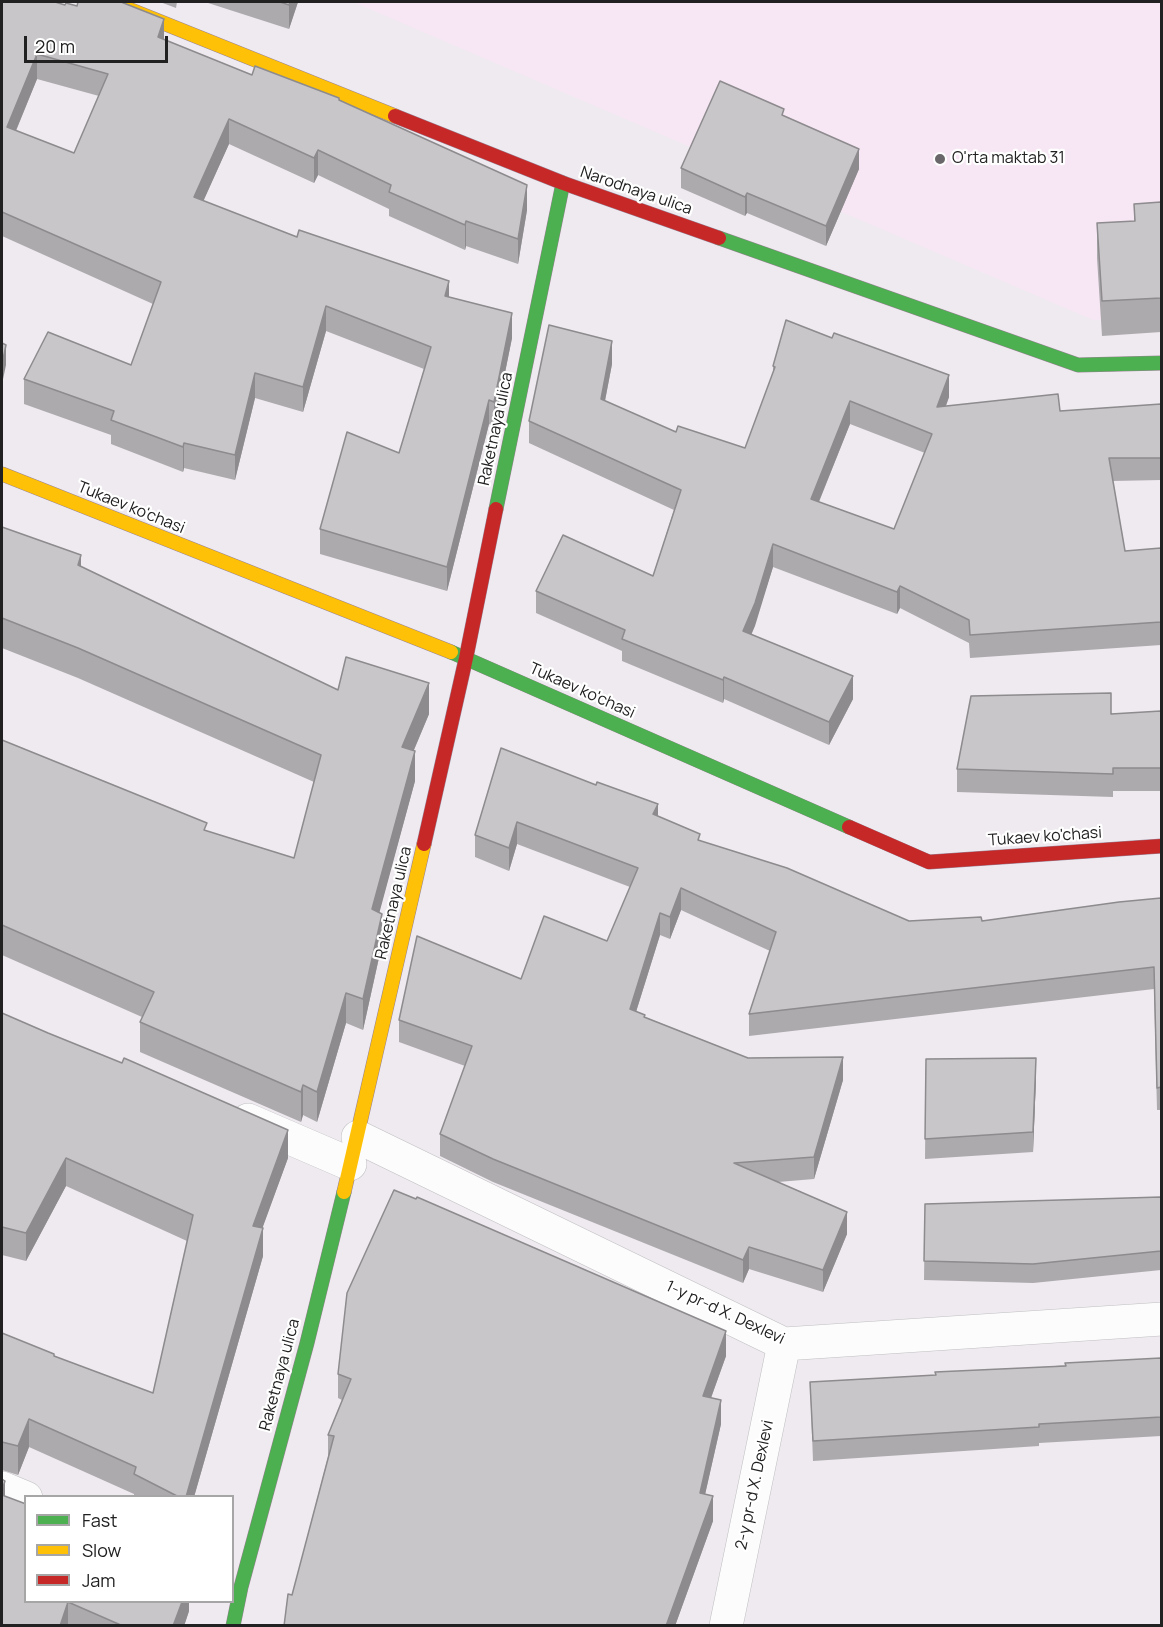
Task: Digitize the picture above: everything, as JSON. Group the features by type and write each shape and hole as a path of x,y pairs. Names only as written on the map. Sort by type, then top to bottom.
{"street":[{"name":"Narodnaya ulica","path":"111,2 563,183 1078,365 1161,363"},
{"name":"Raketnaya ulica","path":"233,1626 237,1585 307,1343 354,1150 466,658 563,183"},
{"name":"Tukaev ko'chasi","path":"2,474 466,658 929,862 1161,846"},
{"name":"1-y pr-d X. Dexlevi","path":"219,1107 354,1150 784,1344 1161,1319"},
{"name":"2-y pr-d X. Dexlevi","path":"726,1626 784,1344"},
{"path":"2,1488 24,1497"}],"shaded area":[{"name":"O'rta maktab 31","path":"353,2 1161,2 1161,317 1093,320"}],"building":[{"path":"2,2 55,2 77,6 78,2 121,2 164,19 158,37 252,75 255,66 339,98 339,100 527,185 518,239 466,221 465,225 389,192 391,185 318,150 314,158 229,119 194,197 297,237 299,230 449,281 445,296 512,313 494,402 489,400 447,567 320,529 347,432 399,453 431,347 326,306 303,387 255,373 235,455 184,443 183,447 111,420 114,411 24,379 48,332 131,365 161,282 2,212","holes":["37,54 108,74 74,153 7,127"]},
{"path":"720,81 784,109 782,115 859,149 826,226 747,193 745,197 681,168"},
{"path":"1161,202 1161,298 1102,301 1097,223 1135,221 1134,204"},
{"path":"786,320 832,338 834,333 949,375 937,407 1058,394 1060,411 1161,404 1161,458 1109,458 1125,551 1161,548 1161,622 970,635 969,620 900,586 897,592 773,544 755,603 743,631 853,676 829,722 724,677 723,680 622,639 625,630 536,591 563,535 653,576 681,490 529,421 549,325 612,341 601,399 676,432 678,426 745,448 775,367 773,366","holes":["850,401 932,434 894,529 811,499"]},
{"path":"2,343 6,345 2,364"},
{"path":"2,527 81,555 78,565 338,690 346,657 429,683 402,747 415,751 372,909 382,914 363,999 346,993 317,1092 303,1085 301,1092 140,1022 154,992 2,925 2,740 207,823 204,830 294,858 321,755 78,648 2,618"},
{"path":"1111,693 1111,714 1161,711 1161,768 1113,768 1113,774 957,769 971,696"},
{"path":"501,748 596,785 597,782 658,804 653,814 700,834 698,840 787,868 909,921 981,917 982,921 1161,898 1161,1087 1157,1088 1154,967 749,1014 776,932 681,888 670,917 660,913 630,1009 645,1015 644,1017 748,1058 843,1057 814,1157 734,1163 847,1212 823,1270 749,1247 743,1260 493,1159 440,1134 472,1046 399,1020 417,936 521,979 544,916 607,941 638,868 517,822 509,848 475,835"},
{"path":"2,1013 122,1063 124,1058 288,1130 253,1226 263,1228 187,1495 175,1495 134,1474 136,1467 29,1419 18,1446 2,1442 2,1333 54,1354 54,1356 153,1393 193,1215 66,1158 26,1233 2,1227"},
{"path":"1036,1058 1033,1132 925,1139 926,1059"},
{"path":"394,1190 416,1199 417,1197 726,1331 703,1396 721,1400 700,1493 713,1496 666,1626 284,1626 288,1594 292,1595 334,1436 328,1435 351,1379 338,1374 347,1293"},
{"path":"1161,1197 1161,1251 1033,1264 924,1261 925,1204"},
{"path":"1161,1358 1161,1417 813,1441 810,1382"},
{"path":"2,1495 24,1503 24,1603 68,1603 60,1626 2,1626"},
{"path":"70,1603 182,1603 173,1626 123,1626"}],"traffic: fast":[{"path":"496,509 563,183"},
{"path":"719,238 1078,365 1162,363"},
{"path":"451,652 849,827"},
{"path":"233,1626 241,1587 307,1343 344,1192"}],"traffic: slow":[{"path":"111,2 395,116"},
{"path":"2,474 451,652"},
{"path":"344,1192 424,844"}],"traffic: jam":[{"path":"395,116 563,183 719,238"},
{"path":"424,844 466,658 496,509"},
{"path":"849,827 929,862 1162,846"}],"place":[{"name":"O'rta maktab 31","path":"940,159"}]}
